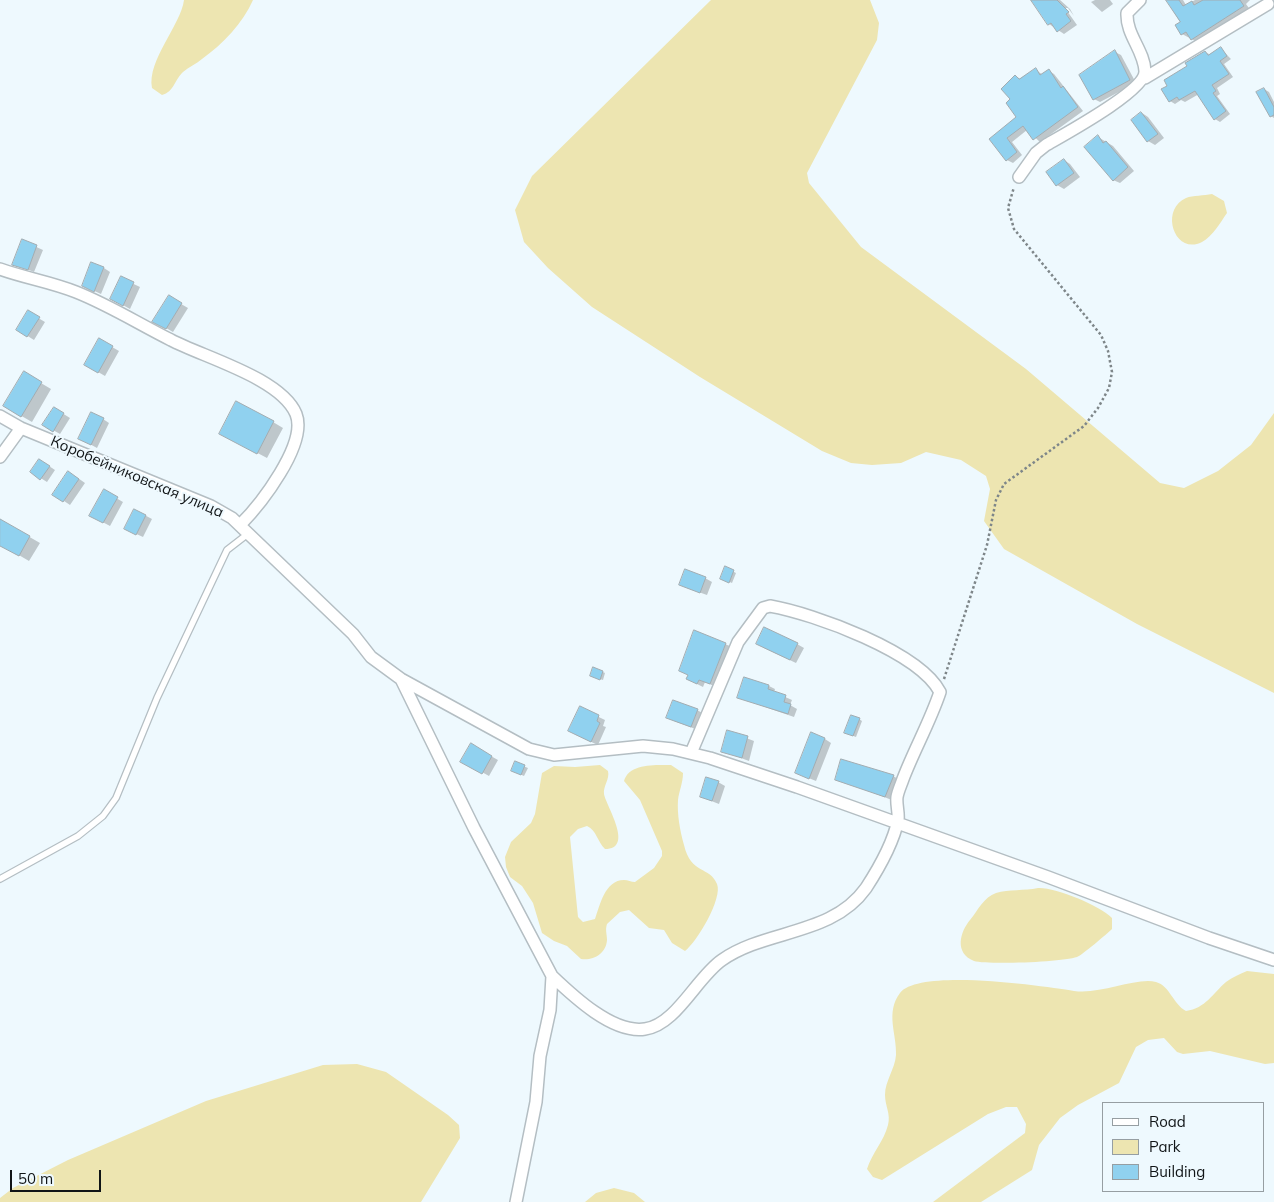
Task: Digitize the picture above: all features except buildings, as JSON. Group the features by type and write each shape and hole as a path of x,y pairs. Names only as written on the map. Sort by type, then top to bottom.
{"street":[{"path":"1140,0 1127,13 1127,20 1131,37 1144,64 1145,78"},
{"path":"1019,177 1036,153 1046,145 1121,99 1141,84 1145,78 1269,4"},
{"path":"0,269 51,282 106,306 173,342 243,371 278,394 289,404 296,414 298,422 296,443 290,456 252,512 244,529"},
{"name":"Коробейниковская улица","path":"0,416 21,428 210,506 244,529 353,634 371,657 401,679 464,715 541,753 566,754 643,746 691,753 797,787 897,825 1274,960"},
{"path":"0,457 21,428"},
{"path":"401,679 474,828 552,976 583,1005 605,1019 643,1030 658,1025 722,960 746,947 820,923 854,901 878,869 897,825 899,791 940,692 932,679 920,669 848,628 770,606 763,608 738,642 691,753"},
{"path":"516,1202 536,1102 540,1056 550,1010 552,976"}],"lane":[{"path":"0,880 78,836 102,816 116,798 157,698 227,550 244,529"}],"path":[{"path":"940,692 987,544 996,500 1004,484 1084,426 1098,408 1109,388 1112,372 1108,351 1101,335 1014,228 1008,208 1019,177"}],"green space":[{"path":"184,0 253,0 244,17 225,40 200,61 183,72 172,88 162,95 152,88 154,66 182,10"},
{"path":"711,0 870,0 879,23 877,40 807,173 809,183 861,247 1026,369 1160,483 1184,488 1218,471 1251,445 1274,413 1274,693 1137,624 1004,549 984,521 990,489 986,476 961,460 926,452 901,463 872,465 851,463 822,451 700,377 592,307 548,268 524,242 515,210 532,176"},
{"path":"1212,194 1224,201 1227,213 1210,236 1202,242 1192,245 1184,243 1174,230 1173,212 1178,204 1186,198"},
{"path":"600,765 608,771 604,794 616,826 618,842 614,847 605,849 593,831 587,826 578,829 570,837 578,917 583,922 595,919 604,894 612,884 624,880 635,882 654,868 662,856 662,851 640,800 624,781 631,771 637,768 651,765 671,765 683,773 678,811 681,834 687,855 696,866 714,878 718,891 713,909 702,930 685,951 672,943 664,930 649,928 629,910 620,912 607,924 606,945 601,953 594,958 581,959 567,946 554,941 542,933 533,903 522,886 510,877 505,857 511,842 531,823 535,814 542,773 554,766"},
{"path":"1038,888 1055,890 1097,908 1112,918 1112,929 1079,956 1069,959 1042,962 994,963 974,961 964,953 961,948 961,942 966,925 985,901 996,893"},
{"path":"1247,971 1274,974 1274,1063 1265,1064 1210,1051 1183,1054 1177,1052 1164,1038 1148,1040 1136,1047 1119,1083 1078,1105 1060,1118 1039,1145 1032,1170 981,1202 933,1202 1025,1133 1026,1124 1017,1107 1006,1107 988,1114 882,1180 873,1177 867,1169 884,1136 889,1121 885,1095 896,1055 892,1016 893,1008 900,993 912,986 931,981 955,980 1010,983 1084,992 1148,981 1156,982 1165,987 1186,1011 1204,1004 1226,982"},
{"path":"357,1064 386,1072 448,1115 459,1125 460,1138 421,1202 0,1202 0,1198 13,1188 68,1160 206,1101 323,1065"},
{"path":"614,1188 634,1193 645,1202 585,1202 596,1193"}]}
